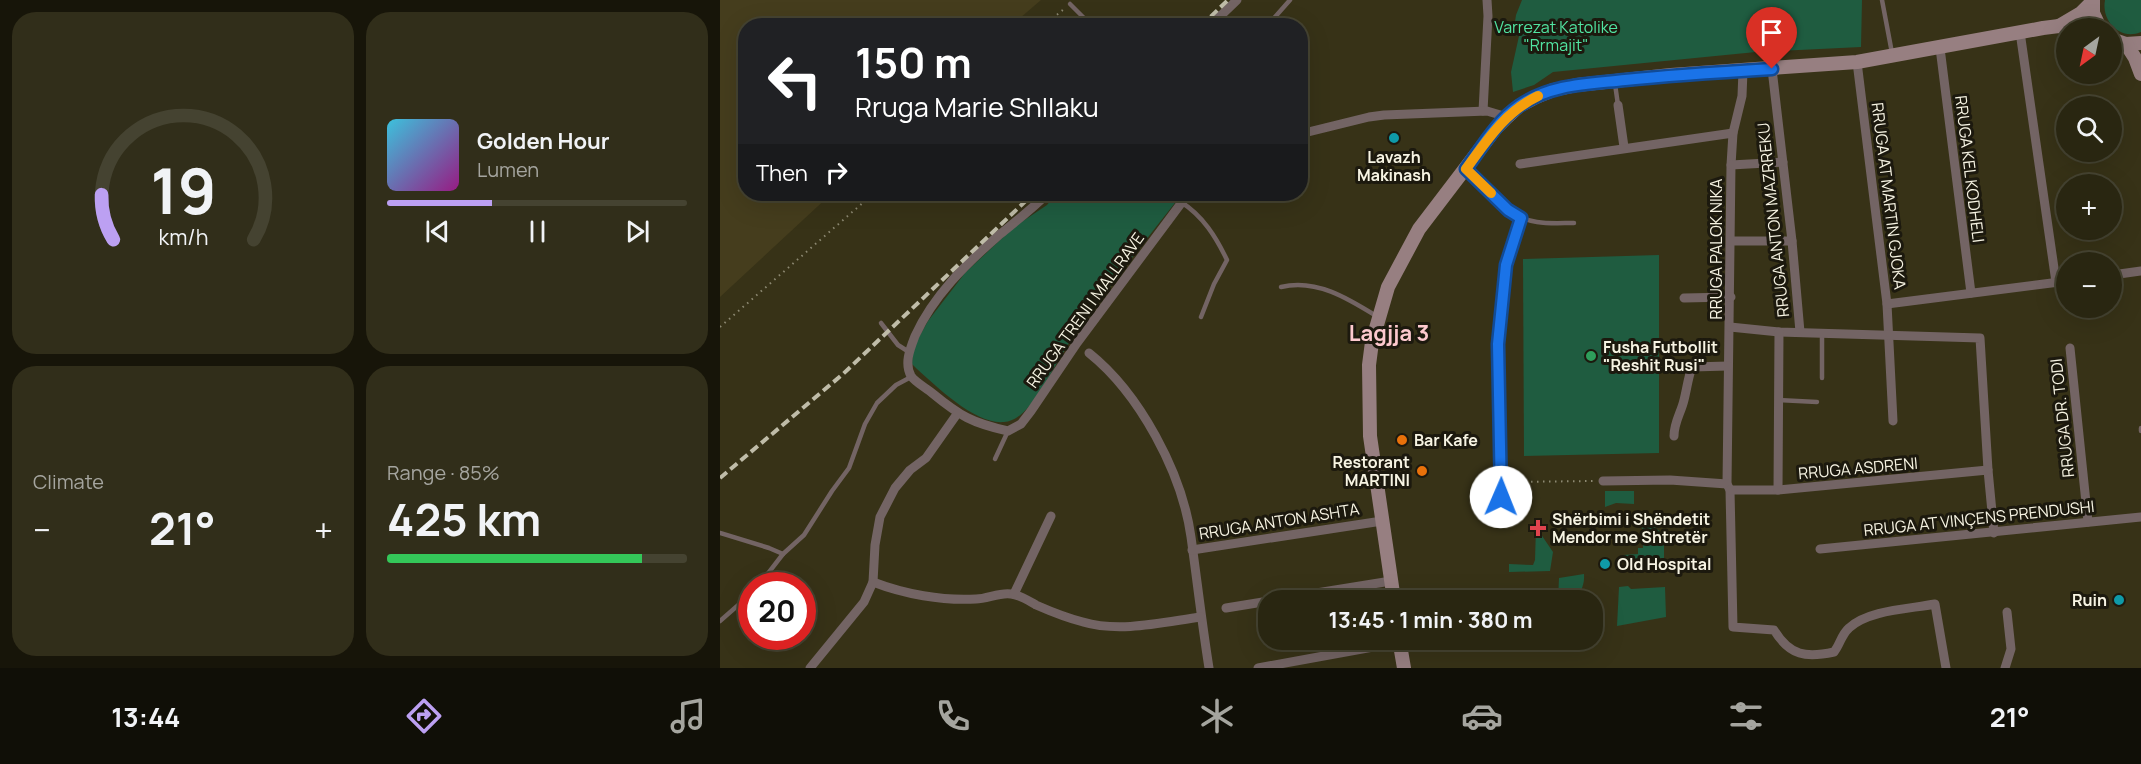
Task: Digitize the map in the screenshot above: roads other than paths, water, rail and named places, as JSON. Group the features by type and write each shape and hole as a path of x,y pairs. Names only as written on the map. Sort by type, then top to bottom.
{"main road":[{"path":"2073,18 2093,1"},
{"path":"2093,1 2095,18"},
{"path":"1392,590 1370,424 1369,365 1378,317 1388,287 1413,239 1496,128 1519,106 1553,90 1577,85 1671,75 1857,62 2056,27"},
{"path":"2122,43 2141,43"},
{"path":"2126,44 2141,74"},
{"path":"1401,650 1404,668"}],"street":[{"path":"1218,18 1237,0"},
{"path":"1483,111 1487,0"},
{"path":"1887,304 2056,282 2020,33"},
{"name":"RRUGA KEL KODHELI","path":"1940,48 1971,293"},
{"name":"RRUGA AT MARTIN GJOKA","path":"1857,62 1887,304 1893,421"},
{"name":"RRUGA ANTON MAZRREKU","path":"1772,69 1800,332"},
{"name":"RRUGA PALOK NIKA","path":"1743,71 1742,96 1733,133 1731,165 1728,487 1733,627 1774,630 1780,640 1790,649 1801,654 1818,655 1834,652 1843,634 1864,618 1935,604 1946,668"},
{"path":"1618,105 1624,147"},
{"path":"1308,132 1369,117 1492,111 1507,117"},
{"path":"1520,164 1624,147 1733,133"},
{"path":"1731,165 1783,162"},
{"path":"1008,431 983,425 957,414 911,377 907,363 918,329 941,292 959,272 1039,201"},
{"name":"RRUGA TRENI I MALLRAVE","path":"1008,431 1021,424 1031,411 1077,343 1181,202"},
{"path":"1731,241 1792,241"},
{"path":"2122,274 2141,271"},
{"path":"1684,298 1731,297"},
{"path":"1730,327 1779,332 1980,338 1994,532"},
{"name":"RRUGA ANTON MAZRREKU","path":"1778,490 1779,332"},
{"name":"RRUGA DR. TODI","path":"2070,348 2088,522"},
{"name":"RRUGA TRENI I MALLRAVE","path":"1089,352 1104,365 1127,393 1152,432 1169,465 1183,503 1191,537 1191,550"},
{"path":"1674,436 1674,425 1682,410 1692,367 1728,366"},
{"path":"810,668 864,602 873,582 875,545 880,517 895,488 910,470 927,458 957,414"},
{"name":"RRUGA ASDRENI","path":"1603,481 1670,480 1778,490 1988,470"},
{"path":"1014,594 1051,516"},
{"name":"RRUGA AT VINÇENS PRENDUSHI","path":"1820,549 2141,517"},
{"name":"RRUGA ANTON ASHTA","path":"1209,668 1191,550 1382,521"},
{"path":"1334,590 1391,581"},
{"path":"873,582 887,588 918,594 962,599 1014,594 1057,614 1099,626 1132,625 1201,617"},
{"path":"1226,608 1258,602"},
{"path":"2005,668 2011,649 2007,612"},
{"path":"1258,668 1357,650"}],"lane":[{"path":"1274,18 1290,0"},
{"path":"1882,0 1893,56"},
{"path":"1070,4 1084,18"},
{"path":"1615,81 1618,105"},
{"path":"1466,169 1508,210 1521,218 1538,222 1574,223"},
{"path":"1181,202 1190,207 1215,235 1227,260 1200,317"},
{"path":"1500,511 1498,344 1506,265 1521,218"},
{"path":"1281,287 1292,284 1314,286 1338,293 1378,317"},
{"path":"881,323 898,345 909,352"},
{"path":"1822,333 1822,378"},
{"path":"769,572 783,554 804,535 849,468 865,424 877,403 896,385 911,377"},
{"path":"1779,400 1817,402"},
{"name":"RRUGA TRENI I MALLRAVE","path":"995,459 1008,431"},
{"path":"720,532 783,554"},
{"path":"720,621 738,605"}],"railway":[{"path":"1209,18 1228,0"},
{"path":"720,478 843,374 1026,201"}],"place":[{"name":"Lavazh Makinash","path":"1394,138"},
{"name":"Fusha Futbollit \"Reshit Rusi\"","path":"1591,356"},
{"name":"Bar Kafe","path":"1402,440"},
{"name":"Restorant MARTINI","path":"1422,471"},
{"name":"Shërbimi i Shëndetit Mendor me Shtretër","path":"1538,528"},
{"name":"Old Hospital","path":"1605,564"},
{"name":"Ruin","path":"2119,600"}],"district":[{"name":"Lagjja 3","path":"1389,333"}],"park label":[{"name":"Varrezat Katolike \"Rrmajit\"","path":"1556,36"}]}
